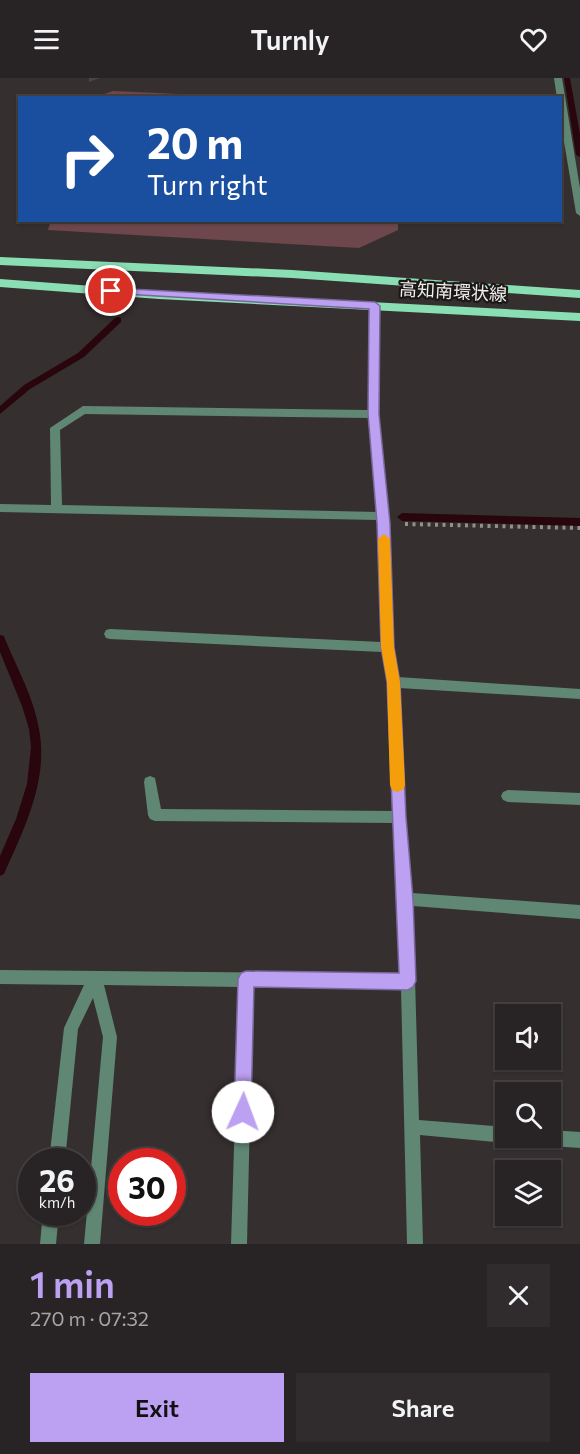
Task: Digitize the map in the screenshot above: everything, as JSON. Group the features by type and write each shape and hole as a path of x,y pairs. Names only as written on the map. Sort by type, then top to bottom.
{"main road":[{"name":"高知南環状線","path":"0,261 292,273 580,294"},
{"name":"高知南環状線","path":"0,283 159,295 580,317"}],"street":[{"path":"558,78 561,96"},
{"path":"562,105 580,213"},
{"path":"375,306 374,414 383,520 387,647 393,682 399,817 406,899 415,1244"},
{"path":"57,509 55,428 83,410 374,414"},
{"path":"0,508 383,520"},
{"path":"110,634 387,647"},
{"path":"393,682 580,694"},
{"path":"150,783 155,814 399,817"},
{"path":"508,796 580,799"},
{"path":"406,899 580,912"},
{"path":"0,976 408,981"},
{"path":"58,1148 71,1028 95,977"},
{"path":"92,1244 110,1037 95,977"},
{"path":"239,1244 246,979"},
{"path":"412,1127 495,1134"},
{"path":"561,1139 580,1140"},
{"path":"48,1244 50,1226"}],"path":[{"path":"383,520 580,528"}],"shaded area":[{"path":"113,91 223,96 99,96"},
{"path":"50,222 398,222 398,230 359,248 48,230"}],"waterway":[{"path":"567,78 580,155"},
{"path":"0,411 27,387 81,355 118,320"},
{"path":"402,517 580,522"},
{"path":"0,639 28,706 36,747 28,801 0,870"}],"slow traffic":[{"path":"384,539 387,647 393,682 397,785"}],"route":[{"path":"111,291 375,306 374,414 383,523 387,647 393,682 399,817 406,899 408,981 246,979 243,1112"}]}
